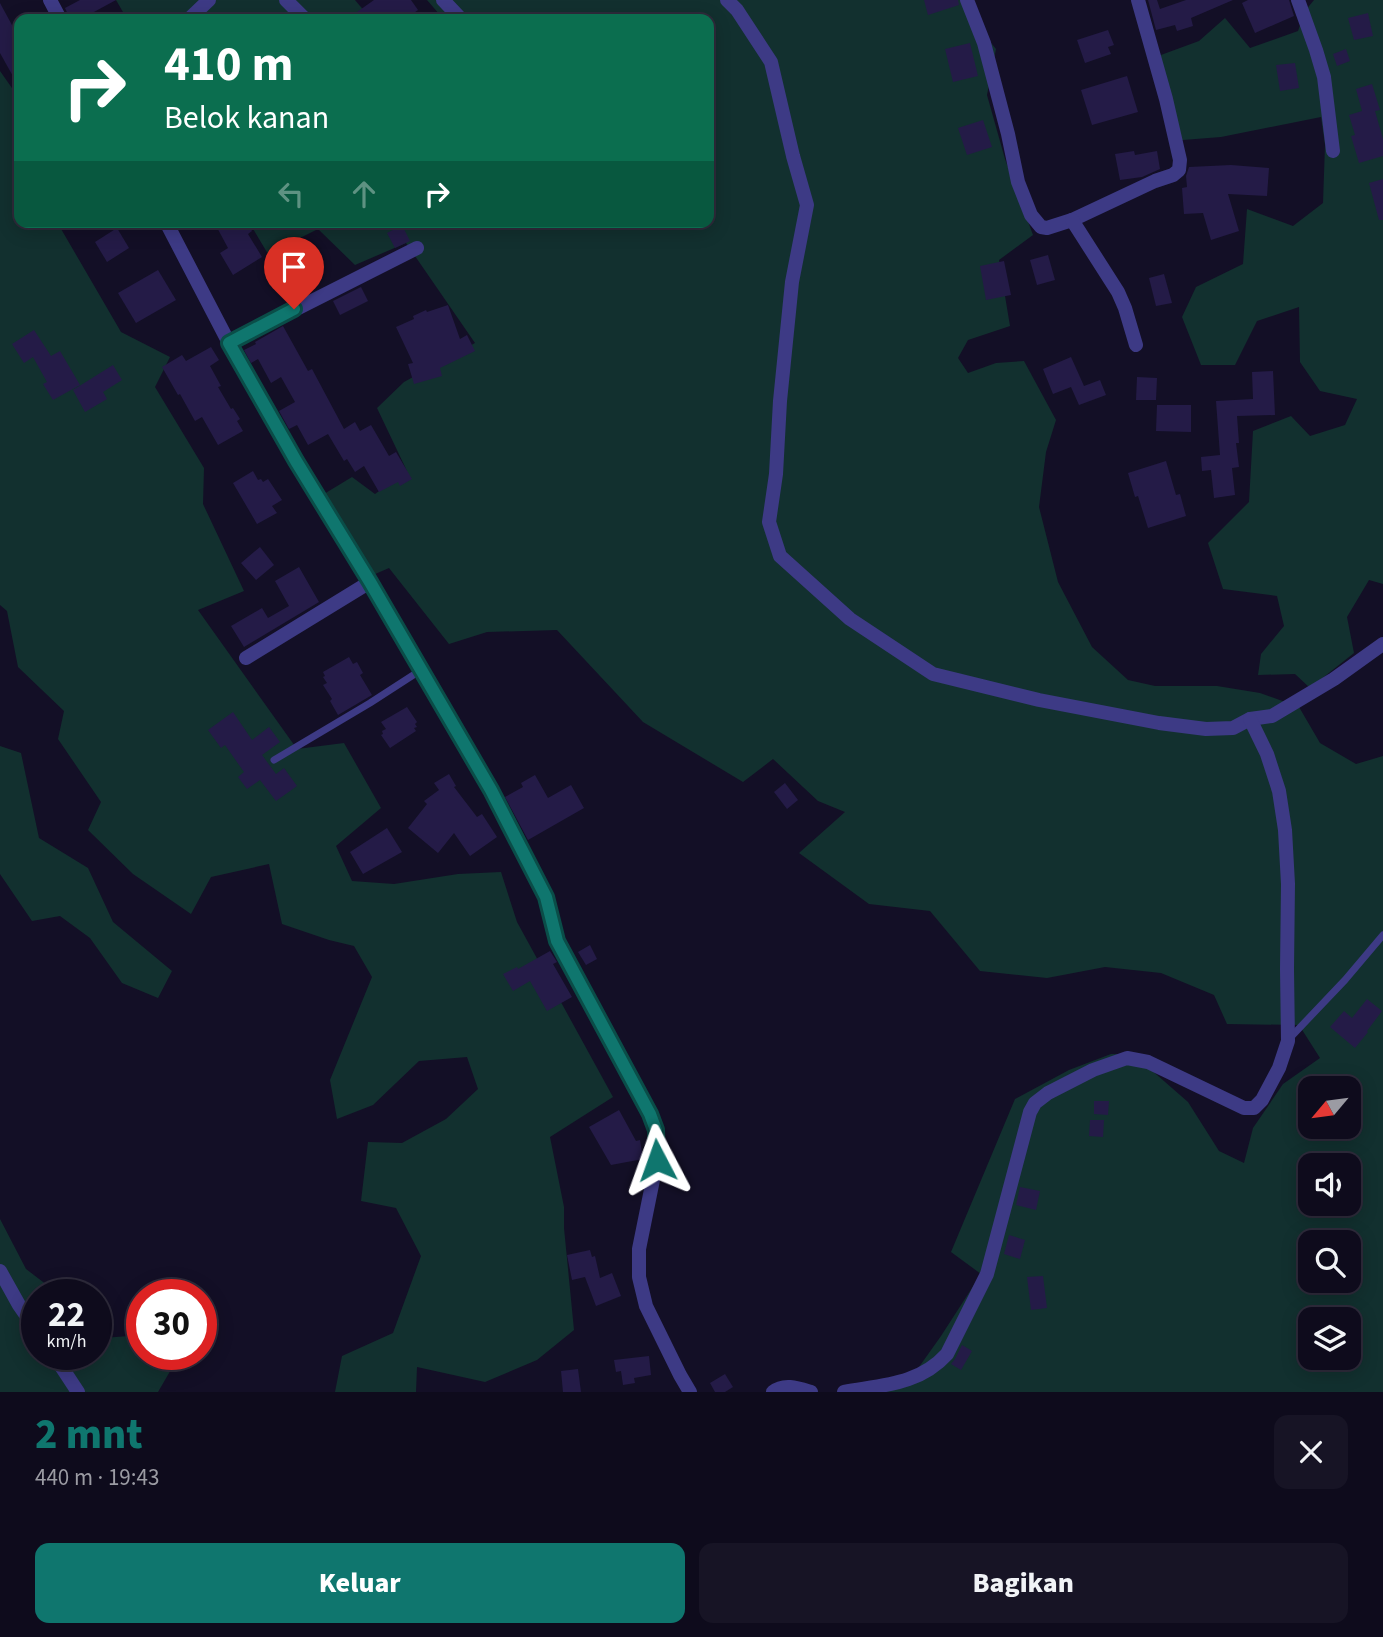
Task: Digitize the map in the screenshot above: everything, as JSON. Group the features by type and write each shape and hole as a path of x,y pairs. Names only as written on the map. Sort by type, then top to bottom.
{"street":[{"path":"194,14 209,0"},
{"path":"286,0 300,14"},
{"path":"443,0 456,14"},
{"path":"727,0 737,10 771,62 807,205 792,282 776,474 769,523 780,556 850,619 933,674 1039,700 1159,723 1206,729 1233,728 1250,719 1272,716 1334,679 1383,644"},
{"path":"967,0 984,43 1008,134 1017,182 1031,215 1041,226 1047,228 1072,220 1173,175 1178,170 1180,160 1166,99 1138,0"},
{"path":"1298,0 1324,77 1333,152"},
{"path":"1072,220 1118,292 1136,345"},
{"path":"169,228 229,343 296,461 491,790 546,897 557,941 650,1114 656,1130 657,1160 639,1249 639,1276 646,1306 690,1392"},
{"path":"229,343 417,248"},
{"path":"246,658 370,582"},
{"path":"844,1392 911,1380 930,1370 947,1354 987,1274 1030,1112 1035,1102 1093,1070 1127,1058 1148,1062 1249,1109 1259,1104 1266,1093 1279,1068 1288,1041 1288,884 1285,830 1279,790 1267,754 1250,719"},
{"path":"0,1271 21,1308"},
{"path":"64,1370 78,1392"},
{"path":"773,1392 783,1387 811,1392"}],"lane":[{"path":"274,760 422,670"},
{"path":"1288,1041 1345,981 1383,935"}],"green space":[{"path":"116,0 355,0 367,14 124,14"},
{"path":"427,0 961,0 970,17 996,49 987,95 1005,159 1033,235 999,260 1010,326 968,340 958,358 968,373 996,363 1024,361 1056,420 1046,452 1039,507 1058,582 1092,647 1128,680 1155,686 1217,686 1260,693 1299,707 1320,743 1356,764 1383,756 1383,1392 868,1392 914,1374 981,1274 951,1252 1015,1099 1069,1070 1111,1054 1133,1054 1188,1102 1219,1151 1244,1163 1253,1128 1283,1084 1320,1058 1299,1025 1227,1024 1214,995 1161,973 1105,967 1047,978 980,971 930,911 869,904 799,853 845,812 818,801 773,759 743,782 643,722 557,630 487,632 449,644 389,568 366,578 319,497 352,477 375,494 407,471 377,408 404,382 475,343 406,243 355,265 318,229 268,254 253,228 714,228 714,14 439,14"},
{"path":"1314,0 1383,0 1383,584 1369,580 1347,617 1354,653 1310,688 1295,674 1258,675 1261,654 1284,626 1277,596 1223,589 1208,543 1249,502 1253,431 1291,416 1310,436 1345,425 1357,399 1320,391 1300,362 1299,307 1257,321 1235,365 1201,365 1182,317 1196,287 1243,264 1247,209 1293,226 1323,203 1325,145 1321,117 1221,137 1170,141 1150,59 1199,41 1225,18 1250,48 1298,31 1305,11"},
{"path":"0,71 14,91 14,228 60,228 121,332 170,357 155,387 204,468 203,504 244,591 198,610 297,749 344,743 381,808 336,846 352,881 394,884 458,874 501,872 517,922 613,1097 550,1137 564,1207 574,1330 537,1360 485,1382 417,1367 416,1392 335,1392 342,1356 393,1333 421,1256 396,1208 361,1201 368,1142 402,1143 446,1119 478,1089 467,1057 419,1061 373,1105 337,1119 330,1080 372,977 354,946 282,924 269,864 211,877 191,914 133,874 88,830 101,802 58,739 64,711 18,667 7,611 0,605"},
{"path":"0,746 21,753 39,838 88,868 113,922 172,971 158,998 122,983 90,938 60,916 32,921 0,874"},
{"path":"0,1219 26,1269 39,1279 21,1279 21,1370 112,1370 112,1337 126,1336 126,1370 171,1370 158,1392 0,1392"}],"building":[{"path":"80,0 116,0 90,14 68,14 65,8"},
{"path":"374,0 411,0 418,10 412,14 354,14"},
{"path":"924,0 958,0 959,5 928,15"},
{"path":"1148,0 1157,0 1160,9 1186,0 1233,0 1191,18 1193,26 1177,31 1175,25 1156,30"},
{"path":"1248,0 1289,0 1294,16 1255,33 1242,3"},
{"path":"0,3 14,29 14,78 0,53"},
{"path":"1368,13 1373,36 1354,40 1348,18"},
{"path":"1108,30 1114,45 1108,47 1111,54 1085,63 1077,40"},
{"path":"970,43 978,76 953,82 945,49"},
{"path":"1346,49 1350,61 1337,66 1333,54"},
{"path":"1295,63 1299,88 1280,91 1276,65"},
{"path":"1127,76 1138,112 1092,125 1081,90"},
{"path":"1372,84 1380,110 1375,111 1383,139 1383,156 1359,163 1351,136 1355,135 1349,115 1362,111 1356,89"},
{"path":"983,120 992,147 967,155 958,128"},
{"path":"1134,151 1135,155 1157,151 1160,169 1142,177 1120,180 1115,154"},
{"path":"1231,165 1269,168 1267,196 1228,194 1239,231 1211,240 1203,213 1184,214 1182,188 1187,187 1189,167"},
{"path":"1383,179 1383,220 1379,220 1369,183"},
{"path":"117,228 129,248 107,262 95,242"},
{"path":"217,228 250,228 252,231 248,234 262,257 233,275 220,253 228,248"},
{"path":"404,228 410,241 395,248 387,233"},
{"path":"1048,255 1055,280 1037,285 1030,260"},
{"path":"1004,261 1011,295 986,300 980,266"},
{"path":"158,270 176,300 136,323 118,293"},
{"path":"1164,274 1172,303 1156,306 1149,278"},
{"path":"361,287 368,301 340,315 333,301"},
{"path":"448,305 460,339 467,335 475,351 440,368 442,376 414,384 408,364 413,363 396,327 426,310 427,312"},
{"path":"283,326 308,371 312,369 344,429 355,422 360,431 371,425 389,456 396,452 412,479 400,486 398,482 379,492 364,466 355,472 347,459 344,461 328,434 308,445 297,425 289,429 279,411 295,402 281,377 271,383 258,359 251,363 244,350"},
{"path":"34,330 51,356 60,351 80,385 53,400 43,384 47,382 33,357 24,363 12,344"},
{"path":"211,347 219,360 210,366 221,386 218,387 240,419 237,421 243,431 218,445 202,417 195,421 162,367 182,355 186,361"},
{"path":"1071,357 1084,386 1100,380 1106,395 1079,405 1071,387 1053,394 1043,369"},
{"path":"113,365 122,380 103,392 107,399 85,412 73,390"},
{"path":"1273,371 1275,415 1237,416 1239,467 1232,468 1235,495 1214,498 1211,470 1202,471 1201,457 1220,455 1216,401 1253,399 1252,372"},
{"path":"1137,377 1157,378 1156,400 1136,400"},
{"path":"1157,405 1191,405 1191,432 1156,431"},
{"path":"1166,461 1176,495 1180,494 1186,516 1148,528 1128,473"},
{"path":"253,471 258,480 263,482 268,479 282,500 272,506 277,513 257,524 233,483"},
{"path":"260,547 274,565 256,580 241,563"},
{"path":"299,567 319,602 244,647 231,626 262,608 268,618 289,606 275,581"},
{"path":"349,657 353,664 357,662 363,673 360,675 372,695 338,715 323,685 327,683 323,672"},
{"path":"407,707 417,722 417,727 414,728 416,731 390,748 381,735 386,729 381,722"},
{"path":"233,712 252,740 269,727 280,742 262,755 276,774 284,768 297,786 276,801 260,780 247,789 238,777 244,772 225,745 221,748 208,730"},
{"path":"449,774 456,786 454,787 477,817 482,814 497,837 470,856 454,833 438,853 408,828 427,804 424,801 439,790 434,783"},
{"path":"535,775 548,798 571,785 584,808 528,840 505,797 523,787 521,783"},
{"path":"785,783 798,800 787,809 774,792"},
{"path":"387,828 402,852 363,874 350,852"},
{"path":"590,945 597,959 586,965 578,952"},
{"path":"550,951 557,962 553,964 572,997 547,1011 530,981 513,991 503,974 517,967 518,969"},
{"path":"1367,999 1382,1011 1355,1048 1330,1027 1344,1011 1352,1018"},
{"path":"1094,1101 1109,1101 1108,1115 1094,1114"},
{"path":"619,1110 636,1141 640,1140 643,1159 611,1165 589,1127"},
{"path":"1090,1120 1104,1120 1103,1137 1089,1136"},
{"path":"1020,1187 1040,1191 1036,1210 1016,1205"},
{"path":"1009,1235 1025,1240 1020,1259 1004,1254"},
{"path":"590,1250 592,1257 595,1256 600,1278 612,1273 621,1296 596,1306 585,1277 572,1280 567,1255"},
{"path":"1043,1276 1047,1308 1031,1310 1027,1277"},
{"path":"962,1345 972,1351 961,1370 951,1364"},
{"path":"649,1356 651,1375 634,1378 635,1383 623,1385 621,1371 616,1372 614,1360"},
{"path":"578,1369 581,1392 563,1392 561,1371"},
{"path":"725,1374 733,1387 725,1392 715,1392 710,1383"}],"route":[{"path":"294,309 229,343 491,790 546,897 557,941 650,1114 656,1130 657,1160"}]}
